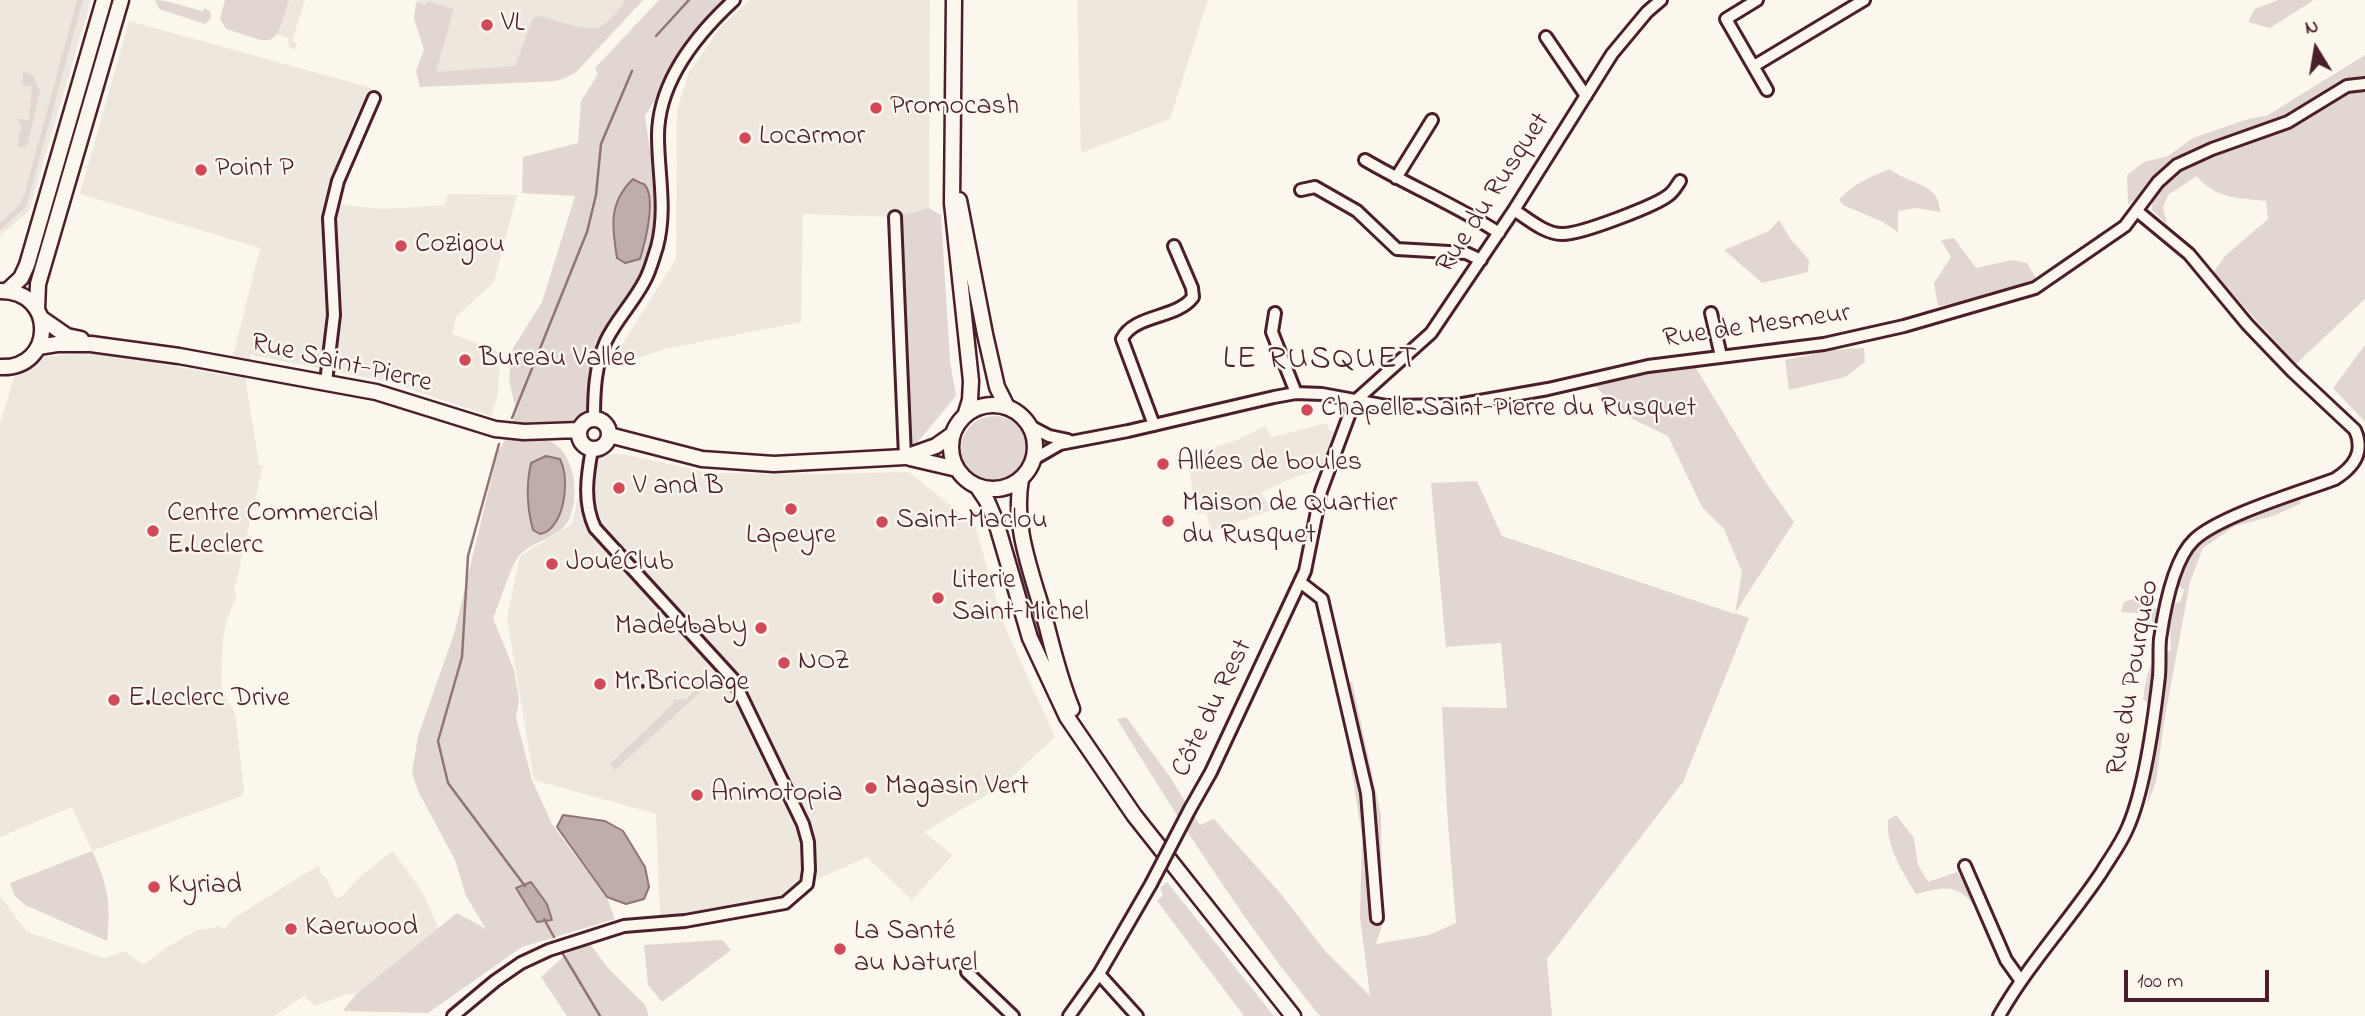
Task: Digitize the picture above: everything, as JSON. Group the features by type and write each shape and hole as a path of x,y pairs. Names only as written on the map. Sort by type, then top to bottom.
{"main road":[{"path":"4,291 21,278 27,265 104,0"},
{"path":"0,382 6,367 27,360 38,347 43,333 38,284 121,0"},
{"path":"905,457 936,446 953,434 965,416 970,400 971,381 953,234 954,0"},
{"path":"954,172 985,334 997,387 1007,407"},
{"name":"Rue Saint-Pierre","path":"4,291 22,295 39,314 67,336 91,344"},
{"name":"Rue Saint-Pierre","path":"38,347 91,344 179,356 326,382 397,398 495,429 524,432 579,430"},
{"path":"965,416 985,406 1007,407 1020,414 1030,426 1035,439 1034,459 1021,480 1000,489 977,486"},
{"path":"594,419 604,423 609,435 601,447 592,449 581,443 579,430 586,422 594,419"},
{"path":"953,434 951,452 957,469 977,486 987,501 996,522 1022,614 1041,663 1067,717 1134,816 1293,1016"},
{"path":"609,435 679,454 728,462 774,464 905,457 957,469"},
{"path":"1021,480 1018,516 1032,581 1062,684 1087,746"}],"street":[{"path":"594,419 599,361 607,340 644,282 659,238 663,211 658,134 665,97 675,70 698,38 734,0"},
{"name":"Rue du Rusquet","path":"1354,402 1431,333 1514,210 1612,54 1626,35 1661,0"},
{"path":"1757,0 1726,19 1767,90"},
{"path":"1754,66 1864,0"},
{"path":"1546,37 1586,96"},
{"name":"Rue de Mesmeur","path":"1354,402 1387,406 1457,405 1548,390 1648,366 1824,344 1865,336 2035,288 2125,226 2158,182 2177,165 2212,149 2288,122 2347,86 2365,85"},
{"path":"326,382 334,315 328,223 338,181 374,98"},
{"path":"1396,178 1432,120"},
{"path":"1365,159 1396,178 1449,202 1499,233"},
{"path":"1514,210 1548,232 1577,232 1651,205 1670,195 1680,181"},
{"path":"1301,190 1315,187 1357,211 1397,249 1466,253 1481,260"},
{"name":"Rue du Pourquéo","path":"1998,1016 2115,852 2131,820 2147,749 2165,613 2178,564 2186,549 2194,539 2214,526 2335,479 2346,472 2355,461 2362,444 2355,430 2247,324 2189,254 2137,211"},
{"path":"895,216 905,457"},
{"path":"1154,425 1122,339 1130,328 1185,305 1193,298 1192,288 1174,246"},
{"path":"1275,313 1272,332 1296,393"},
{"path":"1712,313 1721,356"},
{"path":"1034,459 1060,444 1262,399 1296,393 1322,394 1354,402"},
{"name":"Côte du Rest","path":"1069,1016 1099,974 1211,772 1300,582 1321,491 1354,402"},
{"path":"1030,426 1048,436 1077,440"},
{"path":"453,1016 521,963 549,950 624,926 685,921 786,903 807,884 808,842 803,824 733,679 595,528 589,512 587,472 592,449"},
{"path":"1300,582 1322,598 1359,758 1367,793 1377,918"},
{"path":"1965,866 2006,960 2021,981"},
{"path":"967,972 1013,1016"},
{"path":"1099,974 1137,1016"}],"shaded area":[{"path":"0,0 91,0 29,211 0,236"},
{"path":"77,0 83,0 26,207 0,231 0,223 18,206 24,196"},
{"path":"155,0 203,11 204,8 210,11 211,18 205,24 159,9"},
{"path":"225,0 289,0 275,36 270,40 263,40 226,29 220,19"},
{"path":"233,0 305,0 292,41 297,43 295,50 289,47 288,38 278,35"},
{"path":"417,0 643,0 576,72 567,78 556,81 420,87 416,71 424,50 414,18"},
{"path":"626,0 643,0 576,72 556,81 420,87 416,71 424,50 414,18 416,2 425,5 428,1 454,9 436,72 515,66 533,18 538,16 578,27 599,27 611,19"},
{"path":"659,0 726,0 691,36 673,62 662,88 645,116 655,204 649,252 635,283 597,342 590,367 587,411 569,423 513,424 515,407 509,379 513,348 542,302 575,196 522,193 523,157 578,143 581,101 598,74 595,68"},
{"path":"750,0 930,0 929,208 895,217 803,214 801,322 665,349 626,362 613,359 676,259 677,110 689,72 721,27"},
{"path":"1077,0 1208,0 1170,119 1081,153"},
{"path":"2278,0 2314,0 2270,28 2248,22 2255,9"},
{"path":"129,21 372,88 352,124 325,203 383,209 444,205 448,194 517,195 494,282 456,317 452,334 495,349 500,359 498,395 491,416 389,382 251,355 246,382 259,465 263,466 234,591 237,596 223,637 221,680 223,693 235,713 244,790 242,796 92,851 72,807 0,837 0,423 14,377 33,367 45,356 103,353 228,376 260,248 80,194"},
{"path":"2365,55 2365,299 2296,364 2213,273 2225,256 2268,219 2266,201 2220,193 2204,184 2197,176 2168,195 2163,207 2167,224 2152,210 2152,202 2139,195 2128,205 2127,175 2144,162 2168,156 2193,138 2268,115"},
{"path":"23,71 34,76 40,92 28,143 25,147 18,147 19,132 22,129 17,119 29,120 32,87 22,85"},
{"path":"1890,169 1930,191 1936,197 1941,212 1917,208 1898,211 1898,232 1881,221 1843,205 1839,199 1851,189"},
{"path":"633,179 644,184 648,190 649,220 640,259 625,263 617,258 613,226 619,197"},
{"path":"929,208 941,215 950,361 956,396 905,457 895,217"},
{"path":"1779,220 1792,241 1809,260 1808,272 1762,283 1724,250 1769,231"},
{"path":"1954,238 1976,268 2012,260 2027,263 2037,280 1938,306 1934,283 1951,257 1941,240"},
{"path":"2365,345 2365,422 2333,388"},
{"path":"1864,348 1865,362 1845,377 1789,390 1785,360 1833,350"},
{"path":"1691,360 1764,480 1794,522 1735,613 1742,572 1724,529 1702,507 1668,436 1624,415 1588,379"},
{"path":"994,416 1007,418 1022,431 1027,449 1025,462 1012,477 994,482 981,480 966,467 961,449 963,436 976,421"},
{"path":"1327,423 1329,430 1336,432 1324,468 1290,479 1261,493 1272,510 1211,531 1206,513 1195,514 1188,455 1237,440 1265,426 1272,437"},
{"path":"534,438 550,441 566,456 574,478 574,502 567,523 557,533 518,557 493,618 514,670 519,699 516,718 532,780 552,824 607,898 615,919 522,947 428,1013 343,1011 356,994 457,913 486,929 466,896 455,860 419,793 412,773 418,736 454,634 498,451 506,439"},
{"path":"623,454 709,473 909,472 975,525 1002,620 1055,737 1003,785 924,832 953,855 912,900 867,857 768,901 660,917 656,814 534,780 507,618 520,556 572,524 588,455"},
{"path":"546,456 560,459 565,485 560,514 548,531 540,534 533,530 531,522 528,480 531,463"},
{"path":"1477,481 1502,536 1749,618 1683,782 1547,959 1552,1016 1320,1016 1265,945 1214,871 1117,719 1126,717 1170,777 1200,825 1214,819 1281,894 1326,952 1370,996 1360,917 1362,836 1339,690 1352,682 1381,815 1385,916 1376,944 1429,935 1456,923 1442,707 1507,708 1501,643 1446,647 1431,483"},
{"path":"2301,497 2300,504 2273,516 2235,526 2203,548 2190,582 2164,722 2156,782 2147,805 2160,715 2143,699 2149,670 2156,660 2171,650 2169,619 2152,622 2151,614 2121,612 2124,602 2142,596 2142,604 2156,608 2180,602 2184,590 2177,584 2188,555 2195,545 2241,519"},
{"path":"706,681 710,683 615,770 610,764 674,703 672,700 686,699"},
{"path":"563,815 605,821 623,831 645,867 649,887 644,899 626,904 607,897 557,827"},
{"path":"1896,815 1914,838 1918,865 1928,882 1957,872 1965,882 1974,905 1954,890 1941,889 1916,894 1896,859 1889,839 1888,820"},
{"path":"92,851 107,894 107,941 25,905 15,896 10,883"},
{"path":"393,851 423,893 438,928 357,993 315,1006 304,996 274,1016 0,1016 0,896 27,932 104,958 125,951 143,965 197,930 219,925 224,930 234,918 319,865 320,872 327,879 335,897 340,898 363,874"},
{"path":"531,882 547,904 552,920 537,922 516,888"},
{"path":"1167,882 1274,1016 1244,1016 1157,901 1163,895 1160,888"},
{"path":"585,937 608,968 645,1005 649,1016 567,1016 541,977"},
{"path":"722,940 731,950 662,1002 648,985 644,945"}],"waterway":[{"path":"656,36 689,0"},
{"path":"512,418 587,232 596,195 601,144 632,71"},
{"path":"499,444 468,556 462,657 438,741 448,783 525,886"},
{"path":"544,919 554,937"},
{"path":"563,954 600,1016"}],"place":[{"name":"VL","path":"487,25"},
{"name":"Promocash","path":"876,108"},
{"name":"Locarmor","path":"745,138"},
{"name":"Point P","path":"201,170"},
{"name":"Cozigou","path":"401,246"},
{"name":"Bureau Vallée","path":"465,360"},
{"name":"Chapelle Saint-Pierre du Rusquet","path":"1307,410"},
{"name":"Allées de boules","path":"1163,464"},
{"name":"V and B","path":"619,488"},
{"name":"Lapeyre","path":"791,509"},
{"name":"Maison de Quartier du Rusquet","path":"1168,521"},
{"name":"Saint-Maclou","path":"882,522"},
{"name":"Centre Commercial E.Leclerc","path":"153,531"},
{"name":"JouéClub","path":"552,564"},
{"name":"Literie Saint-Michel","path":"938,598"},
{"name":"Made4baby","path":"761,628"},
{"name":"NOZ","path":"784,663"},
{"name":"Mr.Bricolage","path":"600,684"},
{"name":"E.Leclerc Drive","path":"114,700"},
{"name":"Magasin Vert","path":"871,788"},
{"name":"Animotopia","path":"697,795"},
{"name":"Kyriad","path":"154,887"},
{"name":"Kaerwood","path":"291,929"},
{"name":"La Santé au Naturel","path":"840,949"}],"district":[{"name":"LE RUSQUET","path":"1321,362"}]}
